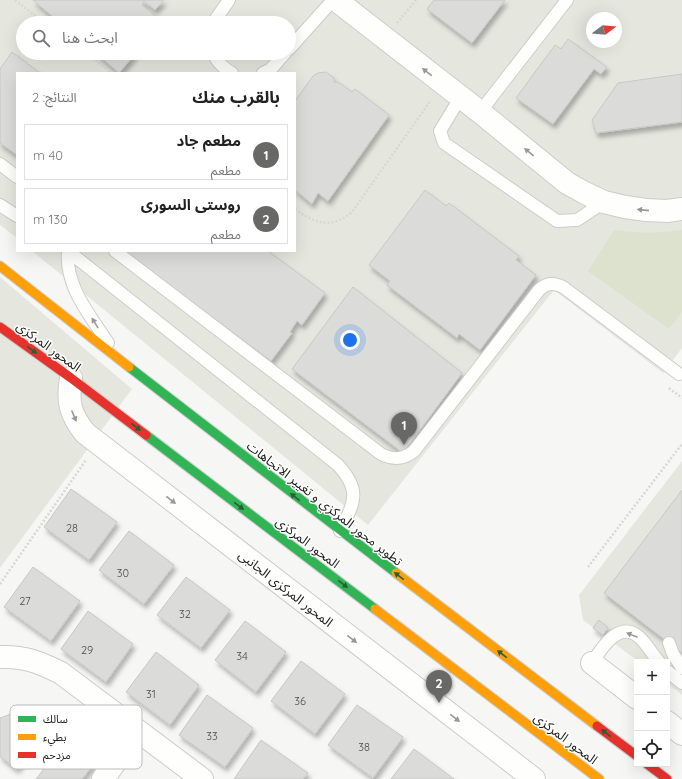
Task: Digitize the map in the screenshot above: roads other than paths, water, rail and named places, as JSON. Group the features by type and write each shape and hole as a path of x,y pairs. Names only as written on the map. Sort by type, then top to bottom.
{"main road":[{"name":"تطوير محور المركزي و تغيير الاتجاهات","path":"0,266 340,531 634,754"},
{"name":"المحور المركزى","path":"0,327 71,378 599,779"},
{"path":"651,767 667,779"}],"street":[{"path":"334,0 480,112 567,183 604,202 625,207 646,210 682,210"},
{"name":"المحور المركزى الجانبى","path":"71,378 68,393 70,408 76,422 85,433 534,779"},
{"path":"0,657 12,656 38,662 60,673 103,705"},
{"path":"592,663 634,696"},
{"path":"670,724 682,734"},
{"path":"142,734 202,779"},
{"path":"103,779 110,769"}],"lane":[{"path":"217,16 229,0"},
{"path":"296,41 334,0"},
{"path":"480,112 567,0"},
{"path":"217,60 224,68 230,72"},
{"path":"265,72 271,69 279,60"},
{"path":"460,98 440,131 444,143 557,221 577,220 604,202"},
{"path":"0,164 16,176"},
{"path":"0,205 16,215"},
{"path":"68,252 68,270 73,287 116,356"},
{"path":"69,252 338,465 352,484 354,496 352,507 340,531"},
{"path":"115,252 381,454 394,459 409,456 414,451 538,290 543,286 557,284 563,287 679,374"},
{"path":"592,663 604,645 616,634 622,632 635,634 657,659"},
{"path":"669,643 673,654 682,668"},
{"path":"670,673 682,683"}],"place":[{"name":"مطعم جاد","path":"404,445"},
{"name":"روستى السورى","path":"439,703"}]}
